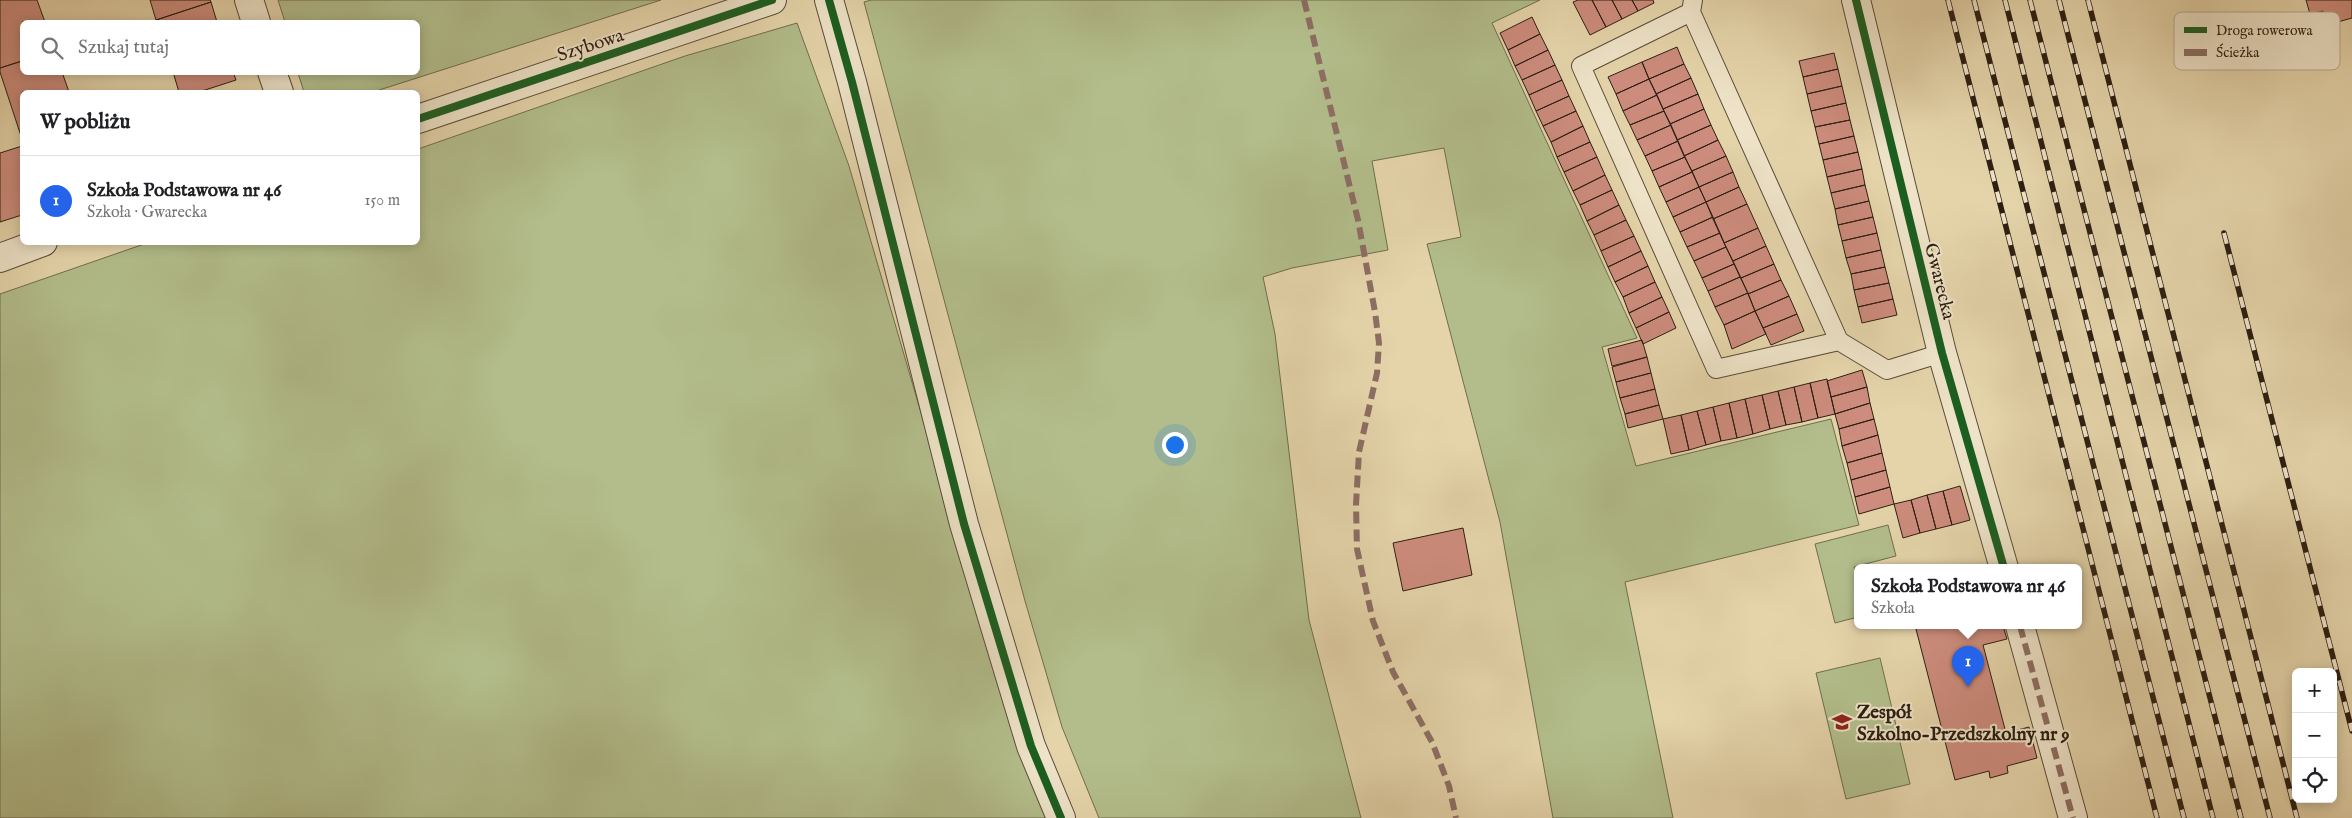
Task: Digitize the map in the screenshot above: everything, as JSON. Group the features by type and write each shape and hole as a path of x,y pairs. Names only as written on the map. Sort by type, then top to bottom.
{"street":[{"path":"249,0 255,20"},
{"name":"Szybowa","path":"420,118 772,0"},
{"path":"828,0 852,82 964,524 1031,746 1061,818"},
{"name":"Gwarecka","path":"1856,0 1942,353 2003,564"},
{"path":"273,75 277,90"},
{"path":"0,258 35,245"},
{"path":"2021,629 2074,818"}],"lane":[{"path":"1839,341 1716,369 1581,66 1692,6 1839,341 1886,370 1942,353"}],"green space":[{"path":"278,0 661,0 379,90 303,90 299,75 420,75 420,20 284,20"},
{"path":"871,0 1540,0 1492,23 1637,338 1602,347 1636,466 1831,419 1859,525 1625,582 1673,818 1553,818 1500,522 1427,244 1461,237 1444,148 1372,161 1388,250 1292,268 1263,277 1275,334 1309,620 1361,818 1099,818 1062,727 1025,601 864,2"},
{"path":"797,23 849,166 989,646 1050,818 0,818 0,294 141,245 420,245 420,148 685,56"},
{"path":"1888,525 1896,556 1865,564 1854,564 1854,618 1835,623 1815,544"},
{"path":"1880,658 1910,784 1846,799 1816,673"}],"building":[{"path":"0,0 37,0 44,20 20,20 20,62 0,68"},
{"path":"150,0 210,0 211,2 156,20"},
{"path":"1592,0 1606,27 1590,35 1573,2"},
{"path":"1592,0 1612,0 1622,19 1606,27"},
{"path":"1612,0 1632,0 1638,11 1622,19"},
{"path":"1632,0 1653,0 1654,3 1638,11"},
{"path":"2306,0 2352,0 2352,18 2340,21 2340,12 2309,12"},
{"path":"211,2 216,20 156,20"},
{"path":"1532,17 1540,34 1508,50 1500,33"},
{"path":"1540,34 1548,50 1515,66 1508,50"},
{"path":"1677,47 1684,64 1649,79 1642,62"},
{"path":"1548,50 1555,65 1522,80 1515,66"},
{"path":"1834,53 1838,69 1803,77 1799,61"},
{"path":"20,62 20,75 63,75 68,90 20,90 20,133 0,68"},
{"path":"1642,62 1649,79 1616,94 1608,77"},
{"path":"1684,64 1691,78 1656,94 1649,79"},
{"path":"1555,65 1562,80 1529,95 1522,80"},
{"path":"1838,69 1842,86 1807,94 1803,77"},
{"path":"174,75 234,75 236,80 205,90 178,90"},
{"path":"1691,78 1698,94 1663,109 1656,94"},
{"path":"1649,79 1657,95 1623,111 1616,94"},
{"path":"1562,80 1569,96 1536,111 1529,95"},
{"path":"1842,86 1846,103 1811,111 1807,94"},
{"path":"1698,94 1704,109 1670,124 1663,109"},
{"path":"1657,95 1664,111 1630,125 1623,111"},
{"path":"1569,96 1576,111 1543,126 1536,111"},
{"path":"1846,103 1850,120 1815,127 1811,111"},
{"path":"1704,109 1711,125 1677,140 1670,124"},
{"path":"1576,111 1583,126 1551,142 1543,126"},
{"path":"1664,111 1671,125 1637,140 1630,125"},
{"path":"1850,120 1854,136 1819,144 1815,127"},
{"path":"1671,125 1678,141 1645,156 1637,140"},
{"path":"1711,125 1718,140 1684,156 1677,140"},
{"path":"1583,126 1590,142 1557,157 1551,142"},
{"path":"1854,136 1858,152 1823,160 1819,144"},
{"path":"1718,140 1726,156 1692,171 1684,156"},
{"path":"1678,141 1685,157 1652,171 1645,156"},
{"path":"1590,142 1597,157 1564,172 1557,157"},
{"path":"20,147 20,216 0,222 0,153"},
{"path":"1858,152 1862,169 1827,177 1823,160"},
{"path":"1726,156 1733,172 1699,187 1692,171"},
{"path":"1597,157 1605,175 1573,191 1564,172"},
{"path":"1685,157 1692,172 1659,187 1652,171"},
{"path":"1862,169 1865,185 1831,193 1827,177"},
{"path":"1692,172 1699,187 1666,202 1659,187"},
{"path":"1733,172 1739,187 1706,202 1699,187"},
{"path":"1605,175 1612,190 1580,205 1573,191"},
{"path":"1865,185 1869,201 1835,209 1831,193"},
{"path":"1699,187 1706,202 1673,217 1666,202"},
{"path":"1739,187 1747,204 1713,219 1706,202"},
{"path":"1612,190 1619,205 1587,221 1580,205"},
{"path":"1869,201 1873,217 1838,225 1835,209"},
{"path":"1706,202 1713,217 1680,232 1673,217"},
{"path":"1747,204 1758,228 1724,243 1713,219"},
{"path":"1619,205 1626,220 1594,235 1587,221"},
{"path":"1713,217 1720,233 1687,247 1680,232"},
{"path":"1873,217 1877,233 1842,241 1838,225"},
{"path":"1626,220 1634,236 1601,251 1594,235"},
{"path":"1758,228 1766,246 1733,261 1724,243"},
{"path":"1720,233 1726,247 1694,261 1687,247"},
{"path":"1877,233 1881,250 1846,258 1842,241"},
{"path":"1634,236 1641,251 1608,267 1601,251"},
{"path":"1766,246 1774,264 1741,278 1733,261"},
{"path":"1726,247 1734,264 1702,278 1694,261"},
{"path":"1881,250 1885,267 1851,274 1846,258"},
{"path":"1641,251 1648,266 1615,282 1608,267"},
{"path":"1734,264 1740,277 1708,291 1702,278"},
{"path":"1774,264 1781,280 1748,294 1741,278"},
{"path":"1648,266 1655,282 1623,297 1615,282"},
{"path":"1885,267 1889,283 1854,290 1851,274"},
{"path":"1740,277 1748,293 1715,307 1708,291"},
{"path":"1781,280 1789,296 1755,311 1748,294"},
{"path":"1655,282 1662,297 1629,313 1623,297"},
{"path":"1889,283 1893,299 1858,307 1854,290"},
{"path":"1748,293 1755,311 1724,325 1715,307"},
{"path":"1789,296 1797,314 1763,328 1755,311"},
{"path":"1662,297 1669,312 1636,328 1629,313"},
{"path":"1893,299 1897,315 1862,323 1858,307"},
{"path":"1755,311 1766,334 1732,349 1724,325"},
{"path":"1669,312 1676,328 1643,344 1636,328"},
{"path":"1797,314 1804,331 1771,345 1763,328"},
{"path":"1642,340 1647,357 1612,366 1608,349"},
{"path":"1647,357 1651,373 1616,382 1612,367"},
{"path":"1862,370 1867,387 1831,397 1827,381"},
{"path":"1651,373 1655,389 1620,398 1616,382"},
{"path":"1827,379 1835,414 1818,418 1810,383"},
{"path":"1810,383 1818,418 1802,422 1794,387"},
{"path":"1794,387 1802,422 1786,425 1778,391"},
{"path":"1867,387 1870,403 1835,414 1831,397"},
{"path":"1655,389 1659,405 1625,414 1620,398"},
{"path":"1778,391 1786,425 1770,429 1762,395"},
{"path":"1762,395 1770,429 1753,434 1745,399"},
{"path":"1745,399 1753,434 1737,438 1729,403"},
{"path":"1729,403 1737,438 1721,441 1713,407"},
{"path":"1870,403 1874,419 1839,429 1835,414"},
{"path":"1659,405 1663,419 1628,428 1625,414"},
{"path":"1713,407 1721,441 1706,445 1697,411"},
{"path":"1697,411 1706,445 1689,450 1681,415"},
{"path":"1681,415 1689,450 1671,454 1663,419"},
{"path":"1874,419 1878,435 1842,446 1839,429"},
{"path":"1878,435 1882,453 1847,463 1842,446"},
{"path":"1882,453 1886,470 1851,480 1847,463"},
{"path":"1886,470 1890,487 1855,497 1851,480"},
{"path":"1960,486 1970,520 1952,525 1943,491"},
{"path":"1890,487 1894,504 1859,514 1855,497"},
{"path":"1943,491 1952,525 1936,529 1927,495"},
{"path":"1927,495 1936,529 1920,533 1911,500"},
{"path":"1911,500 1920,533 1903,538 1894,504"},
{"path":"1463,528 1472,575 1403,591 1393,543"},
{"path":"1916,629 2004,629 2007,639 1983,645 2006,733 2029,727 2037,758 2007,766 2008,773 1990,778 1989,771 1955,780"}],"railway":[{"path":"1948,0 2157,818"},
{"path":"1974,0 2184,818"},
{"path":"2005,0 2213,818"},
{"path":"2030,0 2241,818"},
{"path":"2059,0 2270,818"},
{"path":"2088,0 2297,818"},
{"path":"2224,233 2352,731"}],"marked path":[{"path":"1304,0 1358,220 1379,343 1377,373 1359,452 1356,505 1357,549 1373,621 1393,672 1432,742 1449,786 1456,818"},
{"path":"2021,629 2073,818"}],"cycle path":[{"path":"420,118 772,0"},
{"path":"829,0 852,82 964,524 1031,746 1061,818"},
{"path":"1856,0 1942,353 2003,564"}],"place":[{"name":"Szkoła Podstawowa nr 46","path":"1968,687"},
{"name":"Zespół Szkolno-Przedszkolny nr 9","path":"1842,722"}]}
